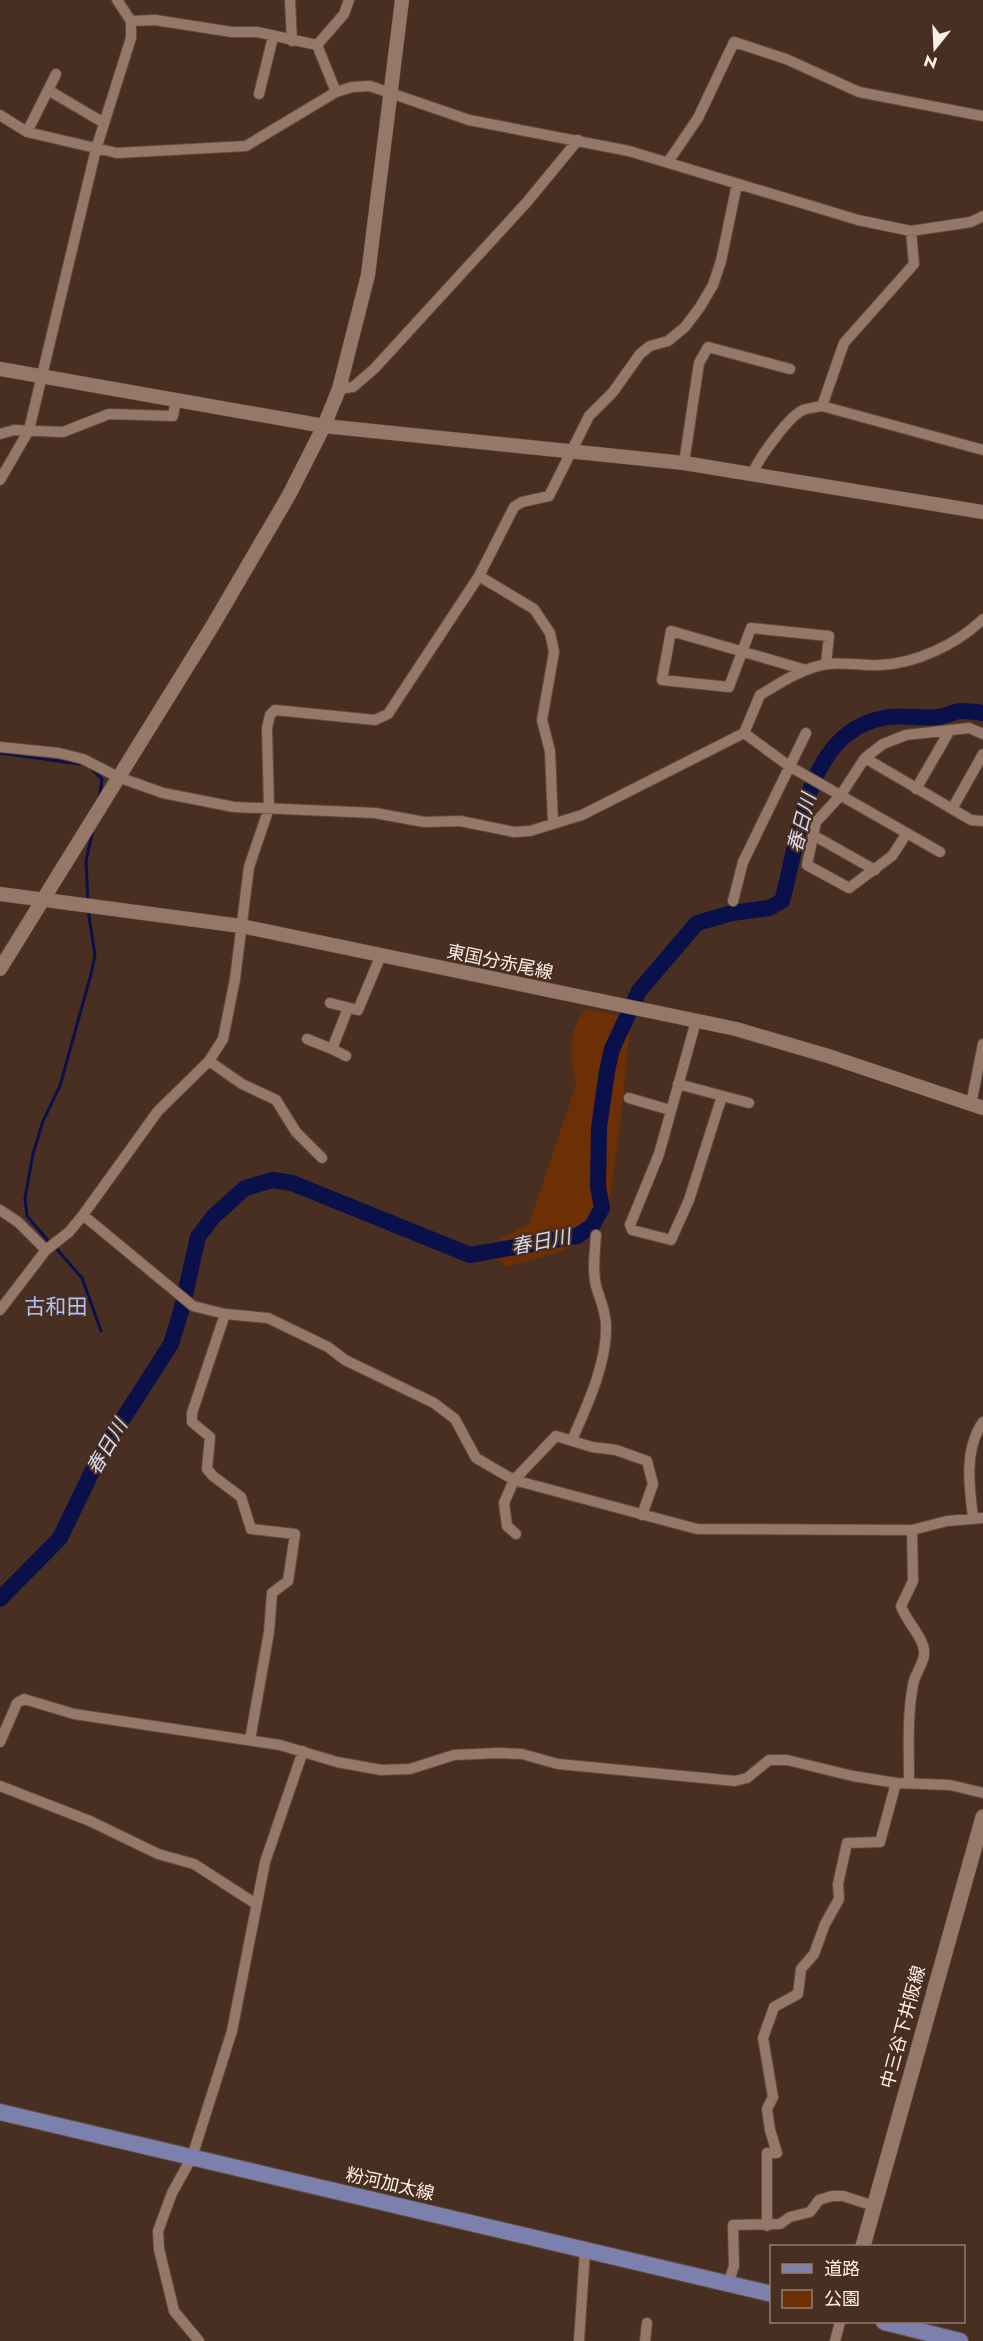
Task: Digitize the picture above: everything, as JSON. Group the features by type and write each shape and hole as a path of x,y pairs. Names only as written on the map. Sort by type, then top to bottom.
{"main road":[{"name":"中三谷下井阪線","path":"863,2245 983,1817"},
{"name":"粉河加太線","path":"0,2112 770,2294"},
{"path":"888,2323 960,2341"}],"street":[{"path":"0,480 28,430 43,376 96,149 131,38 131,21 117,0"},
{"path":"290,0 292,40"},
{"path":"317,45 344,14 349,0"},
{"path":"0,969 290,495 324,426 339,389 368,275 402,0"},
{"path":"131,21 155,20 232,33 257,32 317,45"},
{"path":"259,94 273,37"},
{"path":"668,162 698,118 734,42 786,59 859,92 983,116"},
{"path":"317,45 336,92"},
{"path":"27,132 56,74"},
{"path":"0,115 27,132 117,153 246,146 336,92 352,87 370,86 470,120 578,140 668,162 858,220 911,231 971,222 983,216"},
{"path":"48,90 104,123"},
{"path":"339,389 353,387 374,369 527,202 578,140"},
{"path":"0,1310 46,1250 69,1232 83,1215 158,1111 209,1061 223,1039 235,980 249,867 268,808 267,728 270,715 275,710 382,719 388,714 480,576 514,507 522,501 549,496 590,416 613,392 640,354 650,346 668,342 685,327 700,308 713,285 721,261 736,184"},
{"path":"822,406 844,343 914,264 911,231"},
{"path":"684,463 699,363 708,347 790,369"},
{"path":"0,369 324,426 684,463 983,512"},
{"path":"0,434 14,430 63,432 109,414 173,416 176,400"},
{"path":"753,475 755,466 768,448 801,410 822,406 983,450"},
{"path":"480,576 534,609 550,633 554,652 542,720 550,751 553,822"},
{"path":"0,747 59,753 83,759 118,777 163,793 234,807 375,813 424,822 460,821 514,832 530,831 553,822 582,815 744,733 760,695 806,670 826,664 880,665 916,659 967,634 983,619"},
{"path":"806,670 741,649 671,631 662,680 729,687 741,649 751,628 829,636 826,664"},
{"path":"907,833 892,856 849,888 807,865 816,822 865,758 883,744 906,735 969,728 983,734"},
{"path":"916,789 950,730"},
{"path":"744,733 802,774 940,852"},
{"path":"734,901 743,862 806,733"},
{"path":"952,809 983,754"},
{"path":"865,758 971,820 983,822"},
{"path":"813,835 875,870"},
{"name":"東国分赤尾線","path":"0,894 241,926 736,1029 828,1056 977,1106"},
{"path":"330,1003 358,1010 381,956"},
{"path":"332,1049 348,1008"},
{"path":"696,1021 659,1154 630,1225 632,1230 671,1240 689,1200 723,1096"},
{"path":"307,1040 346,1056"},
{"path":"977,1106 983,1044"},
{"path":"209,1061 242,1084 276,1100 296,1132 322,1158"},
{"path":"678,1084 749,1103"},
{"path":"628,1098 670,1110"},
{"path":"0,1210 18,1222 46,1250"},
{"path":"83,1215 193,1306 225,1314 268,1318 328,1347 345,1360 434,1403 455,1419 476,1458 514,1480 697,1528 912,1530 978,1518 969,1481 971,1448 975,1433 983,1422"},
{"path":"572,1440 592,1396 592,1386 602,1362 606,1328 605,1309 596,1285 593,1268 596,1235"},
{"path":"225,1314 192,1413 192,1422 210,1437 207,1469 241,1497 251,1529 295,1534 288,1581 272,1593 269,1632 250,1740"},
{"path":"516,1534 507,1526 504,1503 514,1480 556,1436 592,1447 616,1449 647,1461 653,1484 642,1515"},
{"path":"909,1782 909,1727 913,1683 924,1654 919,1634 906,1620 901,1606 912,1581 912,1530"},
{"path":"0,1742 17,1703 24,1699 74,1714 250,1740 303,1751 337,1762 381,1770 410,1769 454,1755 498,1753 522,1754 558,1764 728,1781 747,1778 769,1760 788,1760 853,1776 896,1783 950,1785 983,1793"},
{"path":"199,2341 174,2311 159,2249 158,2231 172,2193 192,2157 232,2031 265,1862 303,1751"},
{"path":"767,2226 767,2153 777,2153 767,2109 773,2097 763,2038 774,2007 798,1994 801,1969 814,1954 825,1924 839,1899 838,1884 847,1843 880,1842 896,1783"},
{"path":"0,1786 90,1821 158,1854 194,1864 256,1904"},
{"path":"728,2284 734,2266 733,2225 780,2224 790,2217 810,2212 819,2200 832,2196 843,2196 874,2206"},
{"path":"579,2341 585,2251"},
{"path":"645,2341 647,2323"},
{"path":"834,2341 840,2323"}],"green space":[{"path":"587,1009 631,1018 620,1126 607,1214 588,1236 576,1244 549,1255 506,1267 487,1246 529,1224 576,1085 572,1065 573,1035 576,1025"}],"waterway":[{"name":"春日川","path":"0,1599 60,1538 101,1453 171,1344 182,1308 198,1237 213,1217 245,1188 273,1180 292,1183 470,1255 577,1236 592,1226 602,1208 598,1187 599,1128 607,1071 612,1049 639,991 697,923 732,913 769,908 782,901 810,792 821,766 836,744 857,728 883,718 941,717 960,711 983,713"},
{"path":"0,753 80,764"},
{"path":"92,769 102,779 99,799"},
{"path":"88,903 86,861 93,829"},
{"path":"50,1243 27,1216 25,1198 33,1154 43,1121 60,1086 91,974 95,955 88,910"},
{"path":"55,1247 82,1278 101,1331"}],"district":[{"name":"古和田","path":"56,1307"}]}
